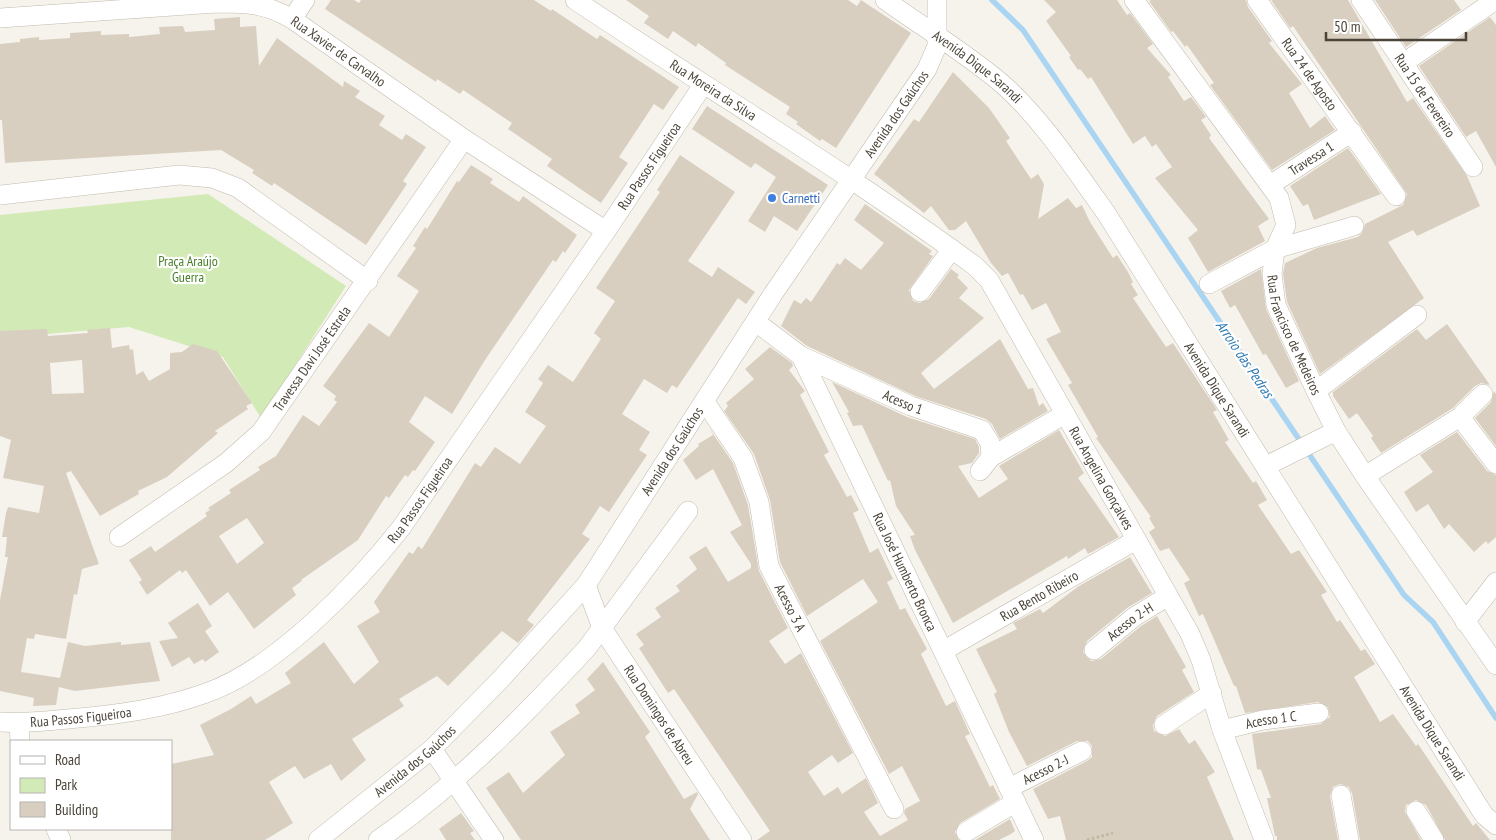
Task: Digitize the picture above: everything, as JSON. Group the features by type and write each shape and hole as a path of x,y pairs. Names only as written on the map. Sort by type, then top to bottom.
{"street":[{"path":"292,19 305,0"},
{"name":"Rua Moreira da Silva","path":"575,0 703,85 852,178"},
{"name":"Avenida Dique Sarandi","path":"885,0 1001,83 1025,108 1079,175 1106,213 1484,815 1496,825"},
{"name":"Avenida dos Gaúchos","path":"318,840 432,749 500,680 586,585 756,322 926,69 933,57 937,37 937,0"},
{"name":"Rua Francisco de Medeiros","path":"1134,0 1279,198 1286,225 1275,249 1272,274 1276,304 1316,391 1336,431 1365,476 1496,665"},
{"name":"Rua 24 de Agosto","path":"1257,0 1396,196"},
{"name":"Rua 15 de Fevereiro","path":"1361,0 1405,62 1473,166"},
{"path":"1405,62 1495,1"},
{"name":"Rua Xavier de Carvalho","path":"0,18 216,3 249,3 266,6 292,19 464,139 606,231"},
{"name":"Rua Passos Figueiroa","path":"13,729 171,704 207,693 242,676 311,623 374,562 401,528 606,231 703,85"},
{"name":"Travessa 1","path":"1270,185 1352,132"},
{"name":"Travessa Davi José Estrela","path":"118,537 226,463 261,432 368,281 464,139"},
{"path":"0,196 179,176 212,178 238,188 368,281"},
{"name":"Rua Angelina Gonçalves","path":"852,178 975,266 989,280 1190,634 1212,693 1222,730 1264,840"},
{"path":"1209,284 1275,249 1354,226"},
{"path":"920,292 952,249"},
{"path":"1316,391 1417,315"},
{"name":"Rua José Humberto Bronca","path":"756,322 801,356 1034,840"},
{"name":"Acesso 1","path":"801,356 911,406 982,430 990,443 986,464 1065,414"},
{"path":"1365,476 1460,417 1483,394"},
{"name":"Acesso 3 A","path":"705,402 744,458 759,502 769,566 894,809"},
{"path":"1460,417 1496,464"},
{"path":"1266,466 1336,431"},
{"path":"378,840 454,780 569,668 602,628 688,511"},
{"name":"Rua Bento Ribeiro","path":"943,651 1136,540"},
{"path":"1465,622 1496,582"},
{"name":"Rua Domingos de Abreu","path":"586,585 602,628 742,840"},
{"name":"Acesso 2-H","path":"1094,650 1134,617 1168,596"},
{"path":"1164,724 1212,693"},
{"name":"Acesso 1 C","path":"1222,730 1263,720 1319,713"},
{"path":"432,749 494,840"},
{"name":"Acesso 2-J","path":"966,832 1013,795 1082,751"},
{"path":"1341,795 1349,840"},
{"path":"1416,812 1434,840"}],"path":[{"path":"1087,840 1113,833"}],"green space":[{"name":"Praça Araújo Guerra","path":"208,194 346,286 261,418 223,357 129,327 0,338 0,215"}],"building":[{"path":"331,0 354,0 359,3 361,0 534,0 551,11 552,9 597,39 600,35 679,87 663,110 654,104 619,157 628,163 601,203 547,166 552,159 508,129 512,123 463,90 460,94 437,79 436,82 325,9"},
{"path":"626,0 848,0 857,6 861,0 911,33 836,148 822,139 820,141 796,124 798,122 786,114 790,107 725,65 726,63 698,43 696,47 673,31 668,39 644,23 649,16"},
{"path":"1044,0 1117,0 1127,15 1130,13 1153,44 1147,48 1171,75 1168,77 1184,101 1191,97 1206,117 1201,120 1211,135 1209,138 1269,219 1258,226 1265,241 1208,272 1188,238 1198,230 1155,178 1172,167 1156,144 1152,147 1145,136 1133,144 1091,77 1088,79 1080,69 1078,70 1069,57 1071,56 1046,21 1056,12"},
{"path":"1246,0 1248,7 1272,41 1269,43 1302,84 1289,93 1310,128 1325,116 1335,130 1272,170 1210,85 1214,83 1187,45 1185,47 1173,31 1171,32 1149,1"},
{"path":"1271,0 1348,0 1407,102 1413,98 1467,176 1480,206 1417,236 1413,230 1388,242 1424,298 1320,374 1287,302 1283,274 1285,263 1317,248 1358,237 1362,233 1365,224 1403,205 1407,194 1293,26 1290,28"},
{"path":"1375,0 1454,0 1461,10 1406,47"},
{"path":"240,17 240,27 256,26 259,66 277,38 343,87 344,81 360,91 355,97 385,116 379,125 402,140 406,134 426,147 403,181 407,184 366,245 274,183 272,186 252,173 254,170 221,150 5,163 2,120 0,120 0,44 20,42 20,39 39,37 39,40 70,38 70,33 101,31 101,35 129,34 129,37 160,34 159,27 183,26 185,32 215,30 214,19"},
{"path":"1490,17 1496,25 1496,167 1476,131 1466,137 1419,66"},
{"path":"953,72 989,108 1010,138 1006,141 1031,179 1038,174 1044,184 1038,219 1068,198 1076,208 1082,205 1090,222 1113,258 1117,255 1128,272 1133,282 1131,284 1138,295 1133,298 1166,347 1173,343 1217,410 1213,412 1229,440 1225,442 1253,483 1256,481 1267,500 1258,505 1291,554 1299,550 1327,592 1321,595 1337,622 1340,620 1361,651 1365,649 1375,664 1354,677 1380,722 1393,714 1416,746 1418,744 1473,826 1476,823 1490,840 1445,840 1426,805 1416,800 1406,805 1405,812 1421,840 1360,840 1352,793 1349,787 1340,784 1333,787 1330,796 1338,840 1277,840 1267,798 1271,798 1261,770 1257,769 1252,734 1321,724 1330,717 1328,707 1318,702 1245,713 1236,686 1234,686 1203,614 1199,616 1184,583 1190,580 1169,548 1160,551 1149,532 1155,528 1149,518 1151,517 1096,438 1098,437 1068,385 1072,383 1046,339 1061,332 1046,303 1032,310 1023,294 1020,295 1008,273 1002,276 991,263 966,221 955,230 949,230 931,206 924,213 874,174 914,119 919,122"},
{"path":"707,106 828,185 797,231 774,216 765,232 748,221 776,177 755,163 751,168 692,129"},
{"path":"1348,148 1381,194 1314,220 1308,204 1303,206 1290,186"},
{"path":"680,155 735,192 688,261 712,277 718,267 755,292 746,304 738,298 677,388 672,385 667,393 644,379 622,414 650,432 639,450 647,455 609,512 600,506 582,534 590,539 527,620 534,625 518,643 502,631 448,686 437,676 399,699 404,706 352,739 366,760 341,781 331,764 304,779 295,766 269,782 293,823 265,840 171,840 172,764 214,755 200,725 251,696 256,704 291,683 285,673 324,642 354,684 379,662 357,626 380,612 374,602 409,552 413,554 418,546 422,549 475,463 481,467 495,447 520,464 546,426 525,412 543,383 538,379 548,365 573,382 601,339 594,333 615,301 596,288 660,192 657,190"},
{"path":"471,165 493,179 490,183 519,202 523,196 577,235 565,253 563,251 556,262 553,260 485,360 452,414 425,396 409,422 435,442 415,471 413,470 408,477 405,475 389,498 386,496 358,540 301,580 292,588 296,595 254,629 228,592 210,606 186,570 182,573 180,570 147,595 139,582 142,580 129,560 151,546 155,552 207,516 205,513 210,510 208,508 231,493 229,490 260,470 258,467 276,456 303,415 319,426 337,402 334,400 336,396 323,386 369,323 389,337 419,291 397,276 416,248 413,246 425,227 427,229 457,181 459,182","holes":["247,518 264,543 237,564 219,536"]},
{"path":"865,204 932,251 929,254 933,256 909,290 913,301 919,303 929,299 951,269 959,275 957,277 968,288 959,298 984,318 921,373 934,389 1000,339 1028,389 1033,388 1039,406 1043,403 1048,411 1000,439 992,424 986,419 915,396 807,346 781,326 794,300 801,304 806,298 811,302 837,263 840,265 845,258 861,270 884,243 854,220"},
{"path":"1261,269 1266,309 1299,381 1286,388 1266,354 1263,355 1235,305 1230,308 1221,291"},
{"path":"1447,324 1490,385 1481,383 1475,386 1453,408 1381,453 1371,438 1373,436 1357,413 1349,419 1333,396 1333,392 1417,329 1426,340"},
{"path":"110,328 112,348 129,345 130,350 133,349 136,375 143,371 149,381 170,369 170,353 182,352 193,344 217,351 252,403 246,406 248,409 215,431 218,433 167,477 138,491 139,494 100,516 71,471 66,473 99,564 82,569 77,595 74,594 66,639 35,634 34,639 27,638 21,672 60,678 68,642 85,646 121,642 121,645 150,642 160,681 75,691 59,687 56,705 33,706 34,698 0,691 0,600 8,557 5,557 7,537 2,537 6,513 8,507 39,513 44,486 3,478 11,440 0,436 0,331 47,329 48,336 88,333 87,330","holes":["82,360 84,393 52,394 50,363"]},
{"path":"770,347 792,363 793,366 789,370 805,391 800,395 829,452 824,455 847,497 851,495 859,510 853,513 870,553 878,548 893,579 887,582 900,610 905,608 927,649 921,654 946,706 955,701 970,734 965,736 990,787 993,785 1000,799 960,823 955,832 959,840 757,840 770,831 674,689 668,693 639,648 644,645 636,634 661,617 655,608 680,591 676,586 697,569 689,557 706,546 728,582 751,568 751,564 730,532 742,525 713,469 696,480 683,460 699,446 698,444 713,435 709,428 733,463 748,505 759,571 788,628 769,641 785,664 801,653 853,753 838,763 832,755 808,772 824,796 838,787 842,794 866,778 878,803 864,812 880,836 908,820 904,813 905,809 920,801 902,766 889,774 820,641 878,602 863,579 807,616 780,562 770,500 754,454 724,411 728,406 726,403 754,379 745,369"},
{"path":"832,382 907,417 975,439 979,447 979,453 972,463 958,466 979,498 1008,479 999,466 1059,430 1084,473 1078,478 1119,537 1088,554 1085,548 1068,559 1067,556 953,623 915,550 910,536 915,535 896,506 890,480 888,481 862,425 853,426 847,413 849,412"},
{"path":"1494,391 1496,394 1496,446 1475,418 1491,402"},
{"path":"1457,432 1487,471 1496,475 1496,537 1488,544 1486,541 1474,552 1449,524 1444,529 1428,504 1416,512 1404,492 1433,472 1420,455"},
{"path":"1130,557 1152,593 1127,608 1087,641 1083,652 1091,661 1101,659 1141,626 1157,616 1186,667 1182,670 1194,692 1157,716 1153,725 1154,731 1165,736 1179,729 1189,744 1195,740 1215,772 1207,777 1234,840 1066,840 1060,816 1048,819 1033,789 1087,761 1092,757 1092,746 1088,741 1077,741 1027,766 1009,732 994,694 997,692 976,649 1017,629 1013,623 1040,609 1043,613 1079,586"},
{"path":"198,603 212,626 205,631 219,652 205,662 203,659 194,664 189,657 172,667 159,641 178,638 168,623"},
{"path":"603,662 650,732 645,737 684,799 697,792 698,794 690,809 710,840 521,840 486,788 509,772 523,793 565,755 550,732 580,713 575,705 595,690 587,679"},
{"path":"461,813 474,831 470,833 475,840 446,840 439,829"},
{"path":"1010,819 1015,831 1011,834 999,840 975,840"}],"waterway":[{"name":"Arroio das Pedras","path":"992,0 1023,30 1404,595 1433,622 1496,718"}],"place":[{"name":"Carnetti","path":"772,198"}]}
